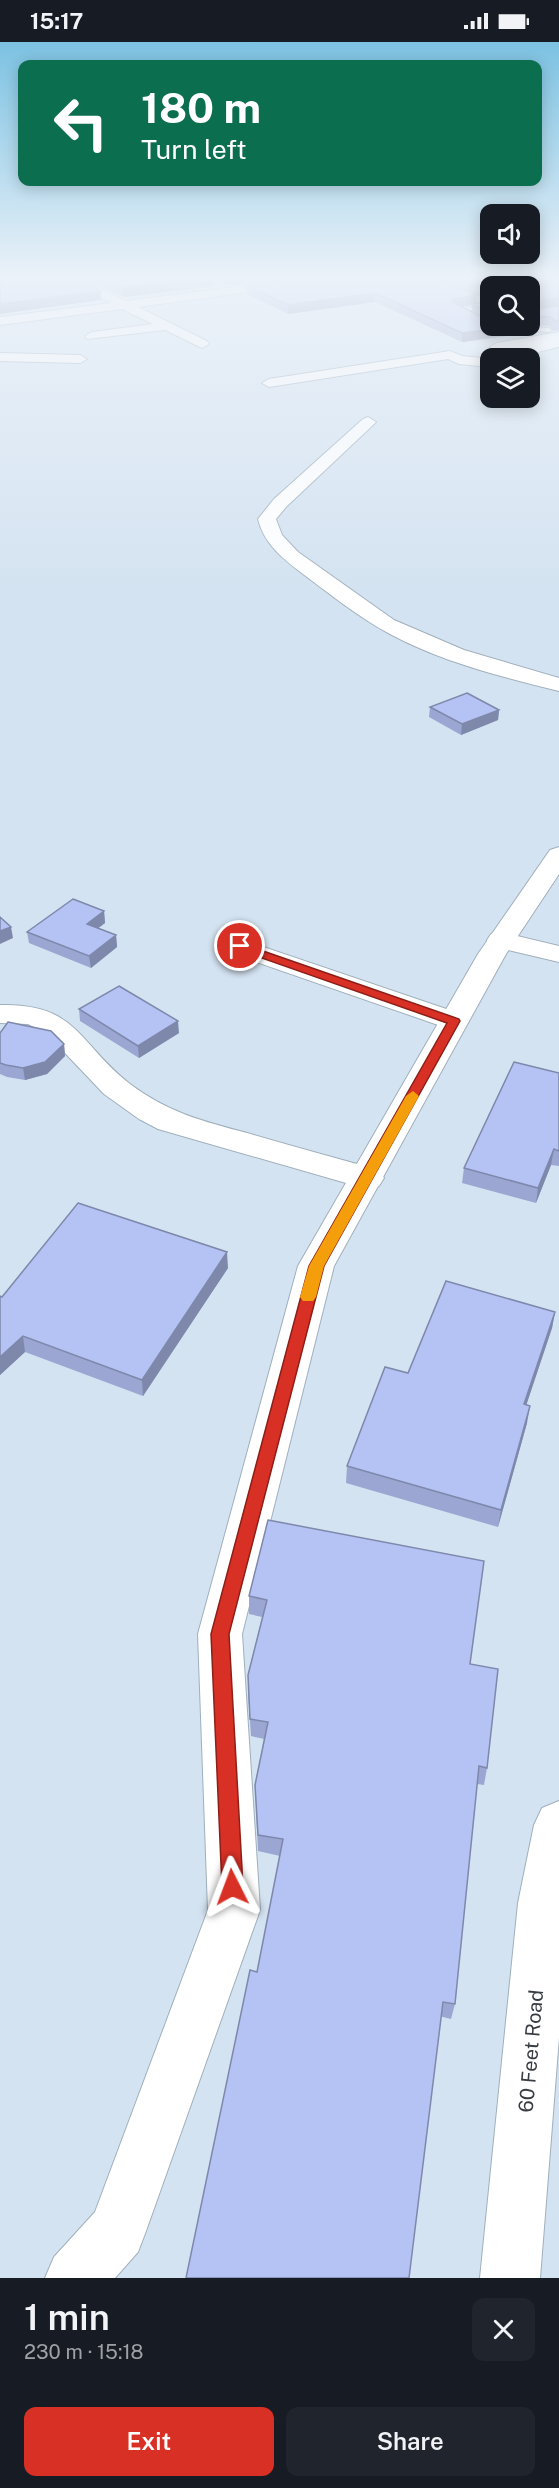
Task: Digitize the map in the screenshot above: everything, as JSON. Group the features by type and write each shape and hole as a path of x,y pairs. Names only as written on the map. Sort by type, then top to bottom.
{"street":[{"path":"368,422 280,502 267,519 268,529 285,552 350,600 396,629 441,650 559,685"},
{"path":"75,2278 117,2231 234,1910 220,1634 316,1266 501,940 559,855"},
{"path":"501,940 559,954"},
{"path":"240,946 454,1021"},
{"path":"0,1014 22,1012 44,1018 65,1034 97,1071 153,1114 197,1131 367,1178"},
{"name":"60 Feet Road","path":"510,2278 544,1904 559,1825"}],"building":[{"path":"467,693 499,710 462,724 430,707"},
{"path":"73,899 104,911 87,924 116,935 89,956 27,932"},
{"path":"0,917 11,927 0,931"},
{"path":"119,986 178,1021 138,1046 79,1009"},
{"path":"8,1022 51,1031 64,1044 45,1062 23,1068 0,1063 0,1033"},
{"path":"514,1062 559,1073 559,1151 554,1149 538,1188 464,1168"},
{"path":"78,1203 227,1252 142,1380 23,1336 0,1357 0,1296 2,1297"},
{"path":"446,1281 555,1312 524,1404 530,1406 501,1510 347,1466 385,1367 408,1373"},
{"path":"268,1520 484,1561 470,1664 498,1669 487,1768 479,1766 455,2004 443,2002 409,2278 186,2278 250,1970 257,1972 283,1839 258,1835 255,1785 268,1722 250,1719 248,1675 267,1600 249,1596"}],"slow traffic":[{"path":"308,1297 316,1266 413,1096"}],"route":[{"path":"232,1887 220,1634 316,1266 454,1021 240,946"}]}
